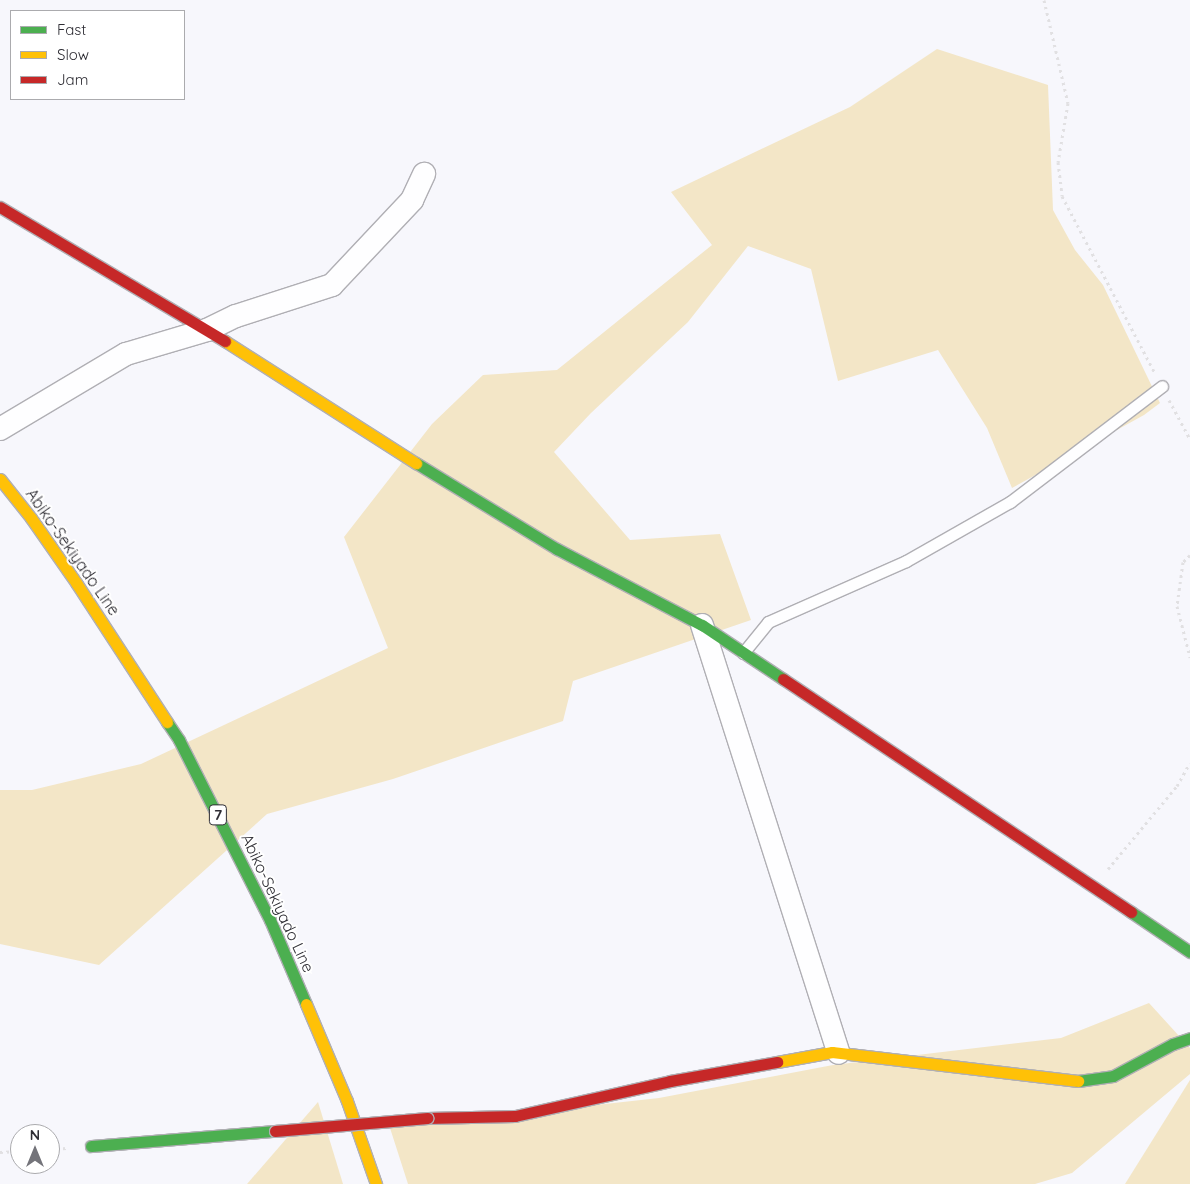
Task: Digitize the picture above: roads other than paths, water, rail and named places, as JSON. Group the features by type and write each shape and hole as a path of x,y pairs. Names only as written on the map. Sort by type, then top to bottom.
{"street":[{"path":"0,429 126,354 207,330 236,316 332,285 412,200 424,174"},
{"path":"0,207 207,330 392,448 558,549 702,626 1094,886 1190,952"},
{"name":"Abiko-Sekiyado Line","path":"0,479 31,518 135,669 179,740 270,920 347,1101 376,1184"},
{"path":"702,626 839,1053"},
{"path":"92,1146 427,1118 515,1116 670,1081 832,1052 1076,1081 1112,1076 1173,1044 1190,1038"}],"lane":[{"path":"743,654 768,622 906,561 1010,502 1162,386"}]}
